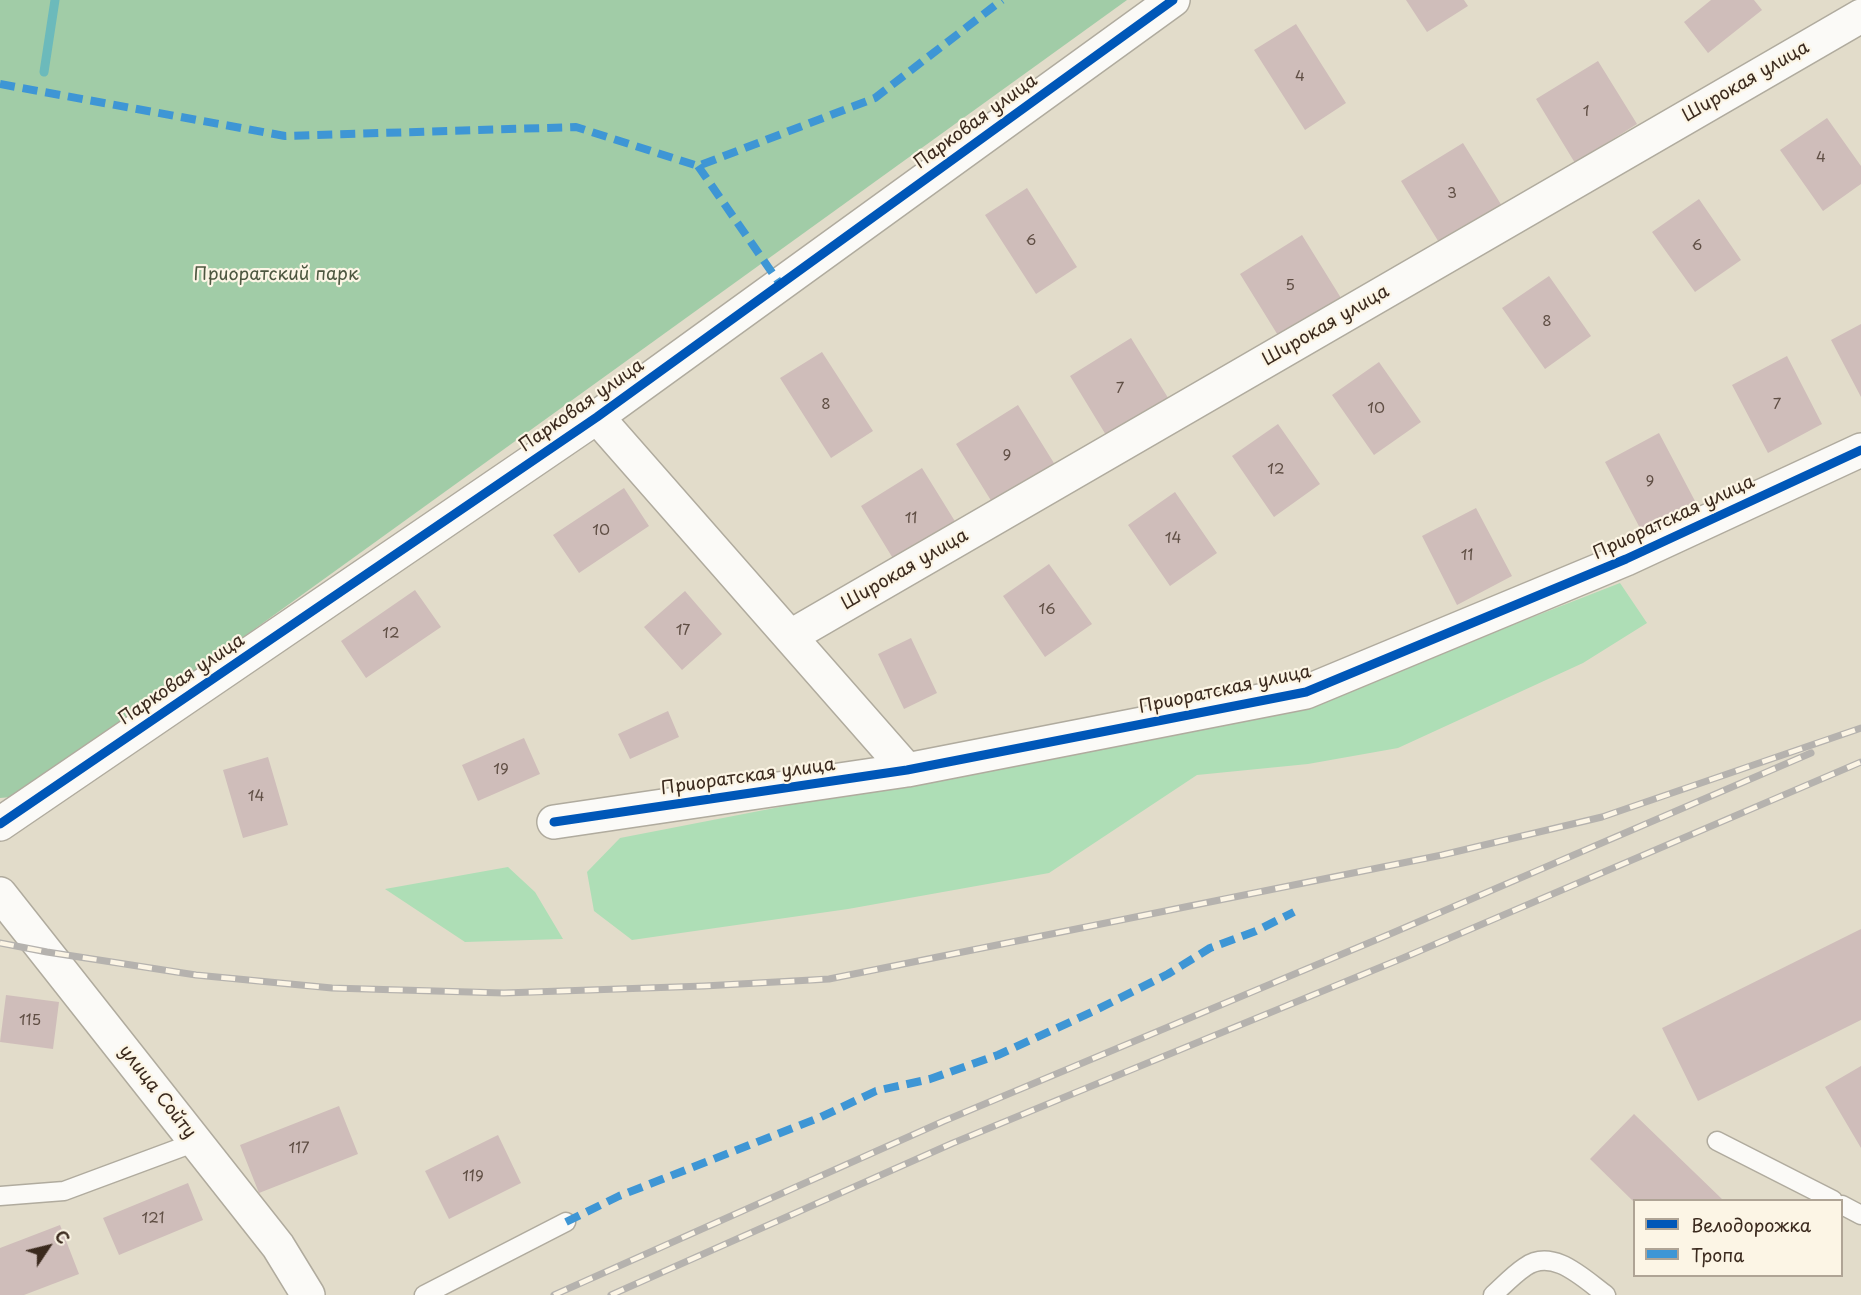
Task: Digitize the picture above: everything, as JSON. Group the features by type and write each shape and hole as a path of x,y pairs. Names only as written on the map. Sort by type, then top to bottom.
{"street":[{"name":"Парковая улица","path":"0,824 597,417 1173,0"},
{"name":"Широкая улица","path":"791,636 1861,16"},
{"path":"597,417 907,770"},
{"name":"Приоратская улица","path":"555,822 907,770 1306,692 1626,559 1861,450"},
{"name":"улица Сойту","path":"0,894 278,1246 308,1295"}],"lane":[{"path":"1717,1141 1831,1199"},
{"path":"0,1196 64,1191 196,1142"},
{"path":"1843,1206 1861,1215"},
{"path":"424,1295 566,1222"},
{"path":"1493,1295 1526,1266 1542,1260 1566,1265 1606,1295"}],"green space":[{"name":"Приоратский парк","path":"0,0 1127,0 23,796 0,798"},
{"path":"1620,583 1647,623 1583,663 1398,748 1308,764 1197,775 1049,873 848,909 632,940 594,911 587,872 620,838 1310,704"},
{"path":"508,867 535,892 563,939 465,942 385,889"}],"building":[{"path":"1406,0 1464,0 1468,6 1427,32"},
{"path":"1711,0 1754,0 1762,10 1708,53 1684,22"},
{"path":"1296,24 1346,103 1305,130 1254,50"},
{"path":"1598,61 1637,124 1575,163 1536,99"},
{"path":"1827,118 1861,166 1861,184 1823,211 1780,150"},
{"path":"1463,143 1502,206 1440,244 1401,181"},
{"path":"1027,188 1077,267 1036,294 985,215"},
{"path":"1699,199 1741,260 1695,292 1652,232"},
{"path":"1302,235 1341,298 1279,337 1240,274"},
{"path":"1549,276 1591,336 1545,369 1502,308"},
{"path":"1861,324 1861,397 1831,340"},
{"path":"1131,338 1170,401 1109,440 1070,376"},
{"path":"822,352 873,431 831,458 780,378"},
{"path":"1787,356 1822,424 1768,453 1732,385"},
{"path":"1379,362 1421,422 1374,455 1332,395"},
{"path":"1018,405 1057,468 995,507 956,444"},
{"path":"1278,424 1320,484 1274,517 1232,456"},
{"path":"1659,433 1695,501 1641,530 1605,462"},
{"path":"922,468 961,531 900,570 861,506"},
{"path":"624,488 649,526 579,573 553,535"},
{"path":"1175,492 1217,553 1170,586 1128,525"},
{"path":"1476,508 1512,576 1457,605 1422,536"},
{"path":"1049,564 1092,624 1045,657 1003,596"},
{"path":"415,590 441,627 366,678 341,641"},
{"path":"685,591 722,634 682,670 644,627"},
{"path":"911,638 937,693 904,709 878,654"},
{"path":"668,711 679,737 630,759 618,734"},
{"path":"524,738 540,774 478,801 462,765"},
{"path":"268,757 288,825 243,838 223,770"},
{"path":"1861,929 1861,1020 1698,1101 1662,1028"},
{"path":"6,995 59,1002 53,1049 0,1042"},
{"path":"1861,1066 1861,1148 1825,1087"},
{"path":"339,1106 358,1154 259,1193 240,1145"},
{"path":"1634,1114 1722,1199 1633,1199 1633,1201 1590,1159"},
{"path":"498,1135 521,1183 449,1219 425,1171"},
{"path":"188,1183 203,1220 119,1255 103,1218"},
{"path":"60,1225 79,1274 24,1295 0,1295 0,1248"}],"waterway":[{"path":"44,72 55,0"}],"railway":[{"path":"0,943 196,975 332,988 504,993 829,979 1442,855 1602,817 1861,728"},
{"path":"554,1295 944,1121 1390,934 1811,753"},
{"path":"611,1295 953,1143 1403,958 1861,762"}],"marked path":[{"path":"0,84 285,136 576,127 698,166 875,98 1002,0"},
{"path":"698,166 780,284"},
{"path":"566,1222 619,1196 821,1117 876,1091 930,1079 998,1055 1168,974 1210,948 1256,931 1294,912"}],"cycle path":[{"path":"0,824 597,417 1173,0"},
{"path":"554,822 907,770 1306,692 1626,559 1861,450"}]}
